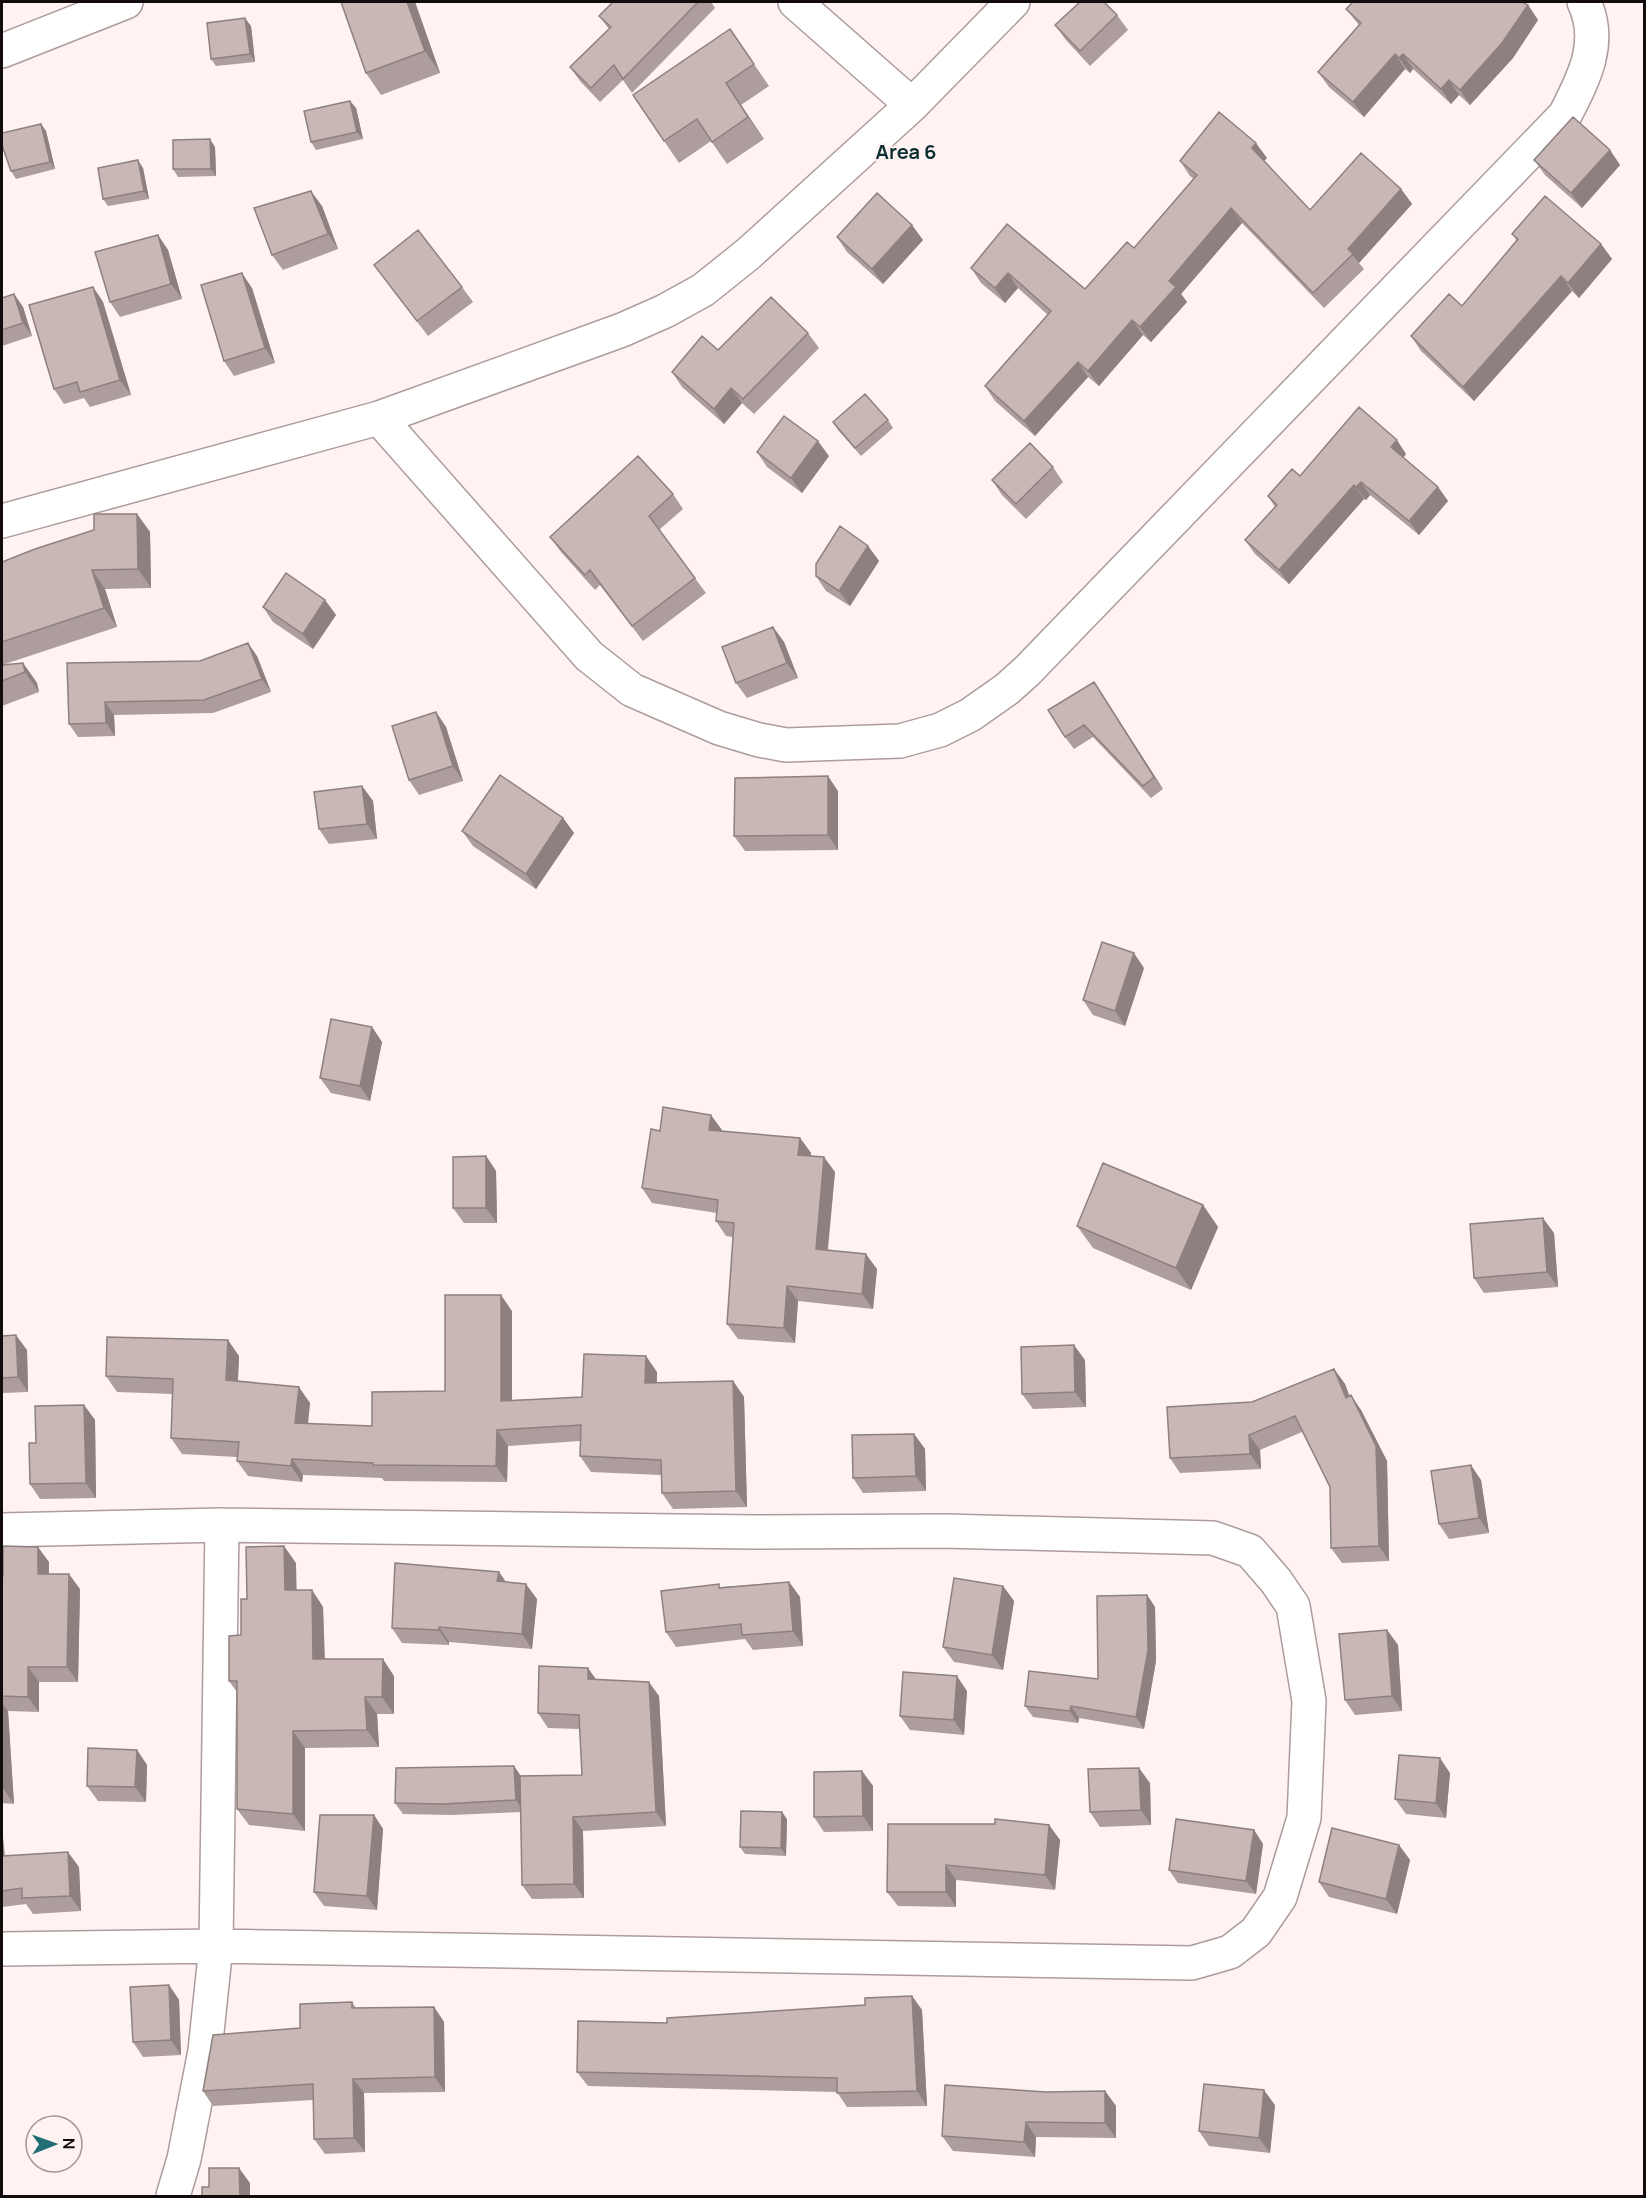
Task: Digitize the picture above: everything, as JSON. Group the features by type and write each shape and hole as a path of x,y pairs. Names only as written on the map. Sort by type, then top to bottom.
{"street":[{"path":"2,51 126,2"},
{"path":"795,2 912,105"},
{"path":"2,521 380,418 622,330 665,311 703,290 748,254 912,105 1013,2"},
{"path":"380,418 589,656 632,690 719,728 786,745 900,741 940,730 970,715 1007,689 1027,671 1565,115 1581,85 1591,55 1592,19 1584,2"},
{"path":"2,1530 222,1526 754,1532 945,1531 1213,1538 1250,1551 1276,1581 1293,1606 1309,1701 1305,1818 1280,1897 1256,1932 1230,1952 1192,1963 216,1946 2,1949"},
{"path":"173,2196 184,2159 205,2051 216,1946 222,1526"}],"building":[{"path":"341,2 407,2 425,51 366,73"},
{"path":"613,2 698,2 623,79 614,65 591,88 570,67 611,27 599,16"},
{"path":"1080,2 1104,2 1117,15 1080,51 1055,25"},
{"path":"1353,2 1522,2 1528,5 1502,43 1460,90 1449,80 1441,89 1403,54 1399,58 1395,54 1353,102 1318,72 1361,23 1346,9"},
{"path":"245,18 250,54 211,59 207,23"},
{"path":"730,29 754,64 726,83 748,117 712,142 697,119 664,141 633,95"},
{"path":"350,101 357,132 311,142 304,111"},
{"path":"1219,112 1256,143 1252,148 1310,210 1361,153 1401,189 1348,249 1353,254 1313,293 1231,208 1169,281 1176,287 1140,327 1132,320 1088,371 1078,362 1024,421 985,386 1051,311 1008,273 995,288 971,268 1007,224 1085,289 1127,242 1134,248 1197,175 1180,161"},
{"path":"1573,117 1610,150 1571,193 1534,160"},
{"path":"41,124 50,162 11,171 2,145 2,133"},
{"path":"210,139 211,169 173,169 173,140"},
{"path":"138,160 144,191 103,199 98,168"},
{"path":"311,191 328,234 272,255 254,208"},
{"path":"877,193 912,225 872,269 837,237"},
{"path":"1545,196 1601,244 1568,283 1561,276 1463,387 1411,336 1449,294 1462,306 1518,239 1512,234"},
{"path":"418,230 462,287 417,321 374,265"},
{"path":"158,235 171,284 110,302 95,252"},
{"path":"242,273 265,348 224,361 201,285"},
{"path":"93,287 120,380 80,392 77,382 54,389 29,305"},
{"path":"14,294 23,323 2,330 2,298"},
{"path":"771,297 808,333 743,399 731,388 714,409 672,372 702,336 718,350"},
{"path":"865,394 888,420 855,448 833,422"},
{"path":"1359,407 1397,440 1391,447 1438,487 1409,521 1361,482 1356,487 1354,485 1279,570 1245,540 1277,505 1268,496 1292,469 1300,476"},
{"path":"784,416 818,441 791,478 757,452"},
{"path":"1030,443 1053,467 1016,504 992,480"},
{"path":"638,456 673,494 649,516 695,578 632,626 590,570 585,575 550,537"},
{"path":"94,514 137,514 138,569 92,570 104,608 2,642 2,562 94,530"},
{"path":"840,526 868,546 839,591 816,576 816,564"},
{"path":"286,573 325,600 303,634 263,607"},
{"path":"773,627 787,663 736,683 722,647"},
{"path":"248,643 262,679 204,700 105,702 106,723 69,724 67,663 200,661"},
{"path":"23,663 25,672 2,681 2,665"},
{"path":"1094,682 1154,777 1143,786 1084,725 1065,737 1048,710"},
{"path":"436,712 453,766 409,780 392,726"},
{"path":"500,775 563,818 526,874 462,831"},
{"path":"828,776 828,835 734,836 735,778"},
{"path":"362,786 367,824 319,829 314,792"},
{"path":"1102,942 1134,953 1115,1011 1083,1000"},
{"path":"331,1019 372,1027 360,1086 320,1078"},
{"path":"663,1107 711,1115 709,1130 800,1138 798,1155 824,1157 816,1249 866,1254 862,1294 787,1286 784,1328 727,1324 734,1223 716,1221 718,1200 642,1188 651,1129 660,1131"},
{"path":"486,1156 486,1208 453,1208 453,1157"},
{"path":"1103,1163 1203,1205 1176,1268 1077,1226"},
{"path":"1543,1218 1547,1272 1474,1278 1470,1224"},
{"path":"445,1295 501,1295 501,1401 582,1397 584,1354 646,1356 645,1383 733,1381 736,1491 662,1493 661,1460 580,1456 581,1425 497,1430 496,1466 373,1465 373,1463 292,1459 291,1466 237,1461 239,1442 171,1438 173,1379 106,1376 107,1337 228,1340 226,1380 299,1387 295,1423 372,1426 372,1392 445,1391"},
{"path":"16,1335 18,1377 2,1378 2,1336"},
{"path":"1074,1345 1075,1392 1022,1394 1021,1347"},
{"path":"1334,1369 1346,1398 1351,1395 1376,1446 1379,1546 1331,1548 1330,1487 1295,1416 1249,1435 1250,1454 1170,1458 1167,1407 1252,1402"},
{"path":"84,1405 86,1483 30,1484 29,1443 36,1443 35,1406"},
{"path":"914,1434 916,1476 853,1478 852,1435"},
{"path":"1471,1465 1479,1518 1439,1524 1431,1471"},
{"path":"3,1546 38,1547 38,1574 69,1574 67,1667 28,1667 28,1697 2,1696"},
{"path":"284,1546 285,1590 312,1590 313,1659 383,1659 382,1697 365,1697 367,1730 293,1731 293,1814 237,1809 237,1681 229,1681 229,1636 241,1635 241,1599 247,1599 246,1547"},
{"path":"395,1563 499,1572 497,1581 526,1584 522,1634 439,1627 439,1630 392,1628"},
{"path":"954,1578 1003,1586 992,1655 943,1647"},
{"path":"789,1582 793,1631 742,1635 741,1624 666,1632 661,1591 719,1584 719,1588"},
{"path":"1147,1595 1148,1650 1136,1717 1071,1706 1070,1711 1025,1706 1029,1671 1098,1679 1097,1596"},
{"path":"1387,1630 1392,1696 1345,1700 1339,1634"},
{"path":"539,1666 588,1668 588,1679 649,1682 656,1812 573,1817 574,1884 522,1885 520,1776 582,1775 579,1715 538,1713"},
{"path":"903,1672 957,1676 954,1720 900,1716"},
{"path":"88,1748 137,1750 135,1787 87,1786"},
{"path":"1399,1755 1440,1758 1436,1803 1395,1799"},
{"path":"514,1766 516,1800 443,1804 395,1803 396,1768"},
{"path":"1139,1768 1141,1810 1090,1812 1088,1769"},
{"path":"862,1771 863,1816 814,1817 814,1772"},
{"path":"741,1811 782,1812 781,1848 740,1847"},
{"path":"320,1815 374,1815 367,1896 314,1892"},
{"path":"995,1819 1049,1825 1045,1875 946,1865 946,1892 887,1892 888,1824 995,1824"},
{"path":"1176,1819 1254,1830 1246,1881 1169,1870"},
{"path":"1332,1828 1399,1845 1386,1899 1319,1882"},
{"path":"68,1852 70,1896 22,1898 22,1888 2,1891 2,1856"},
{"path":"169,1985 171,2040 133,2042 130,1987"},
{"path":"912,1996 917,2091 837,2093 837,2078 577,2072 578,2021 667,2023 667,2018 865,2005 865,1998"},
{"path":"352,2002 352,2008 434,2007 435,2077 353,2079 354,2138 314,2139 313,2084 203,2091 213,2035 300,2028 300,2004"},
{"path":"1204,2084 1264,2090 1259,2138 1199,2131"},
{"path":"945,2085 1046,2092 1105,2091 1105,2123 1026,2122 1024,2142 942,2136"},
{"path":"209,2168 239,2168 240,2196 202,2196 202,2187 209,2187"}],"district":[{"name":"Area 6","path":"906,151"}]}
